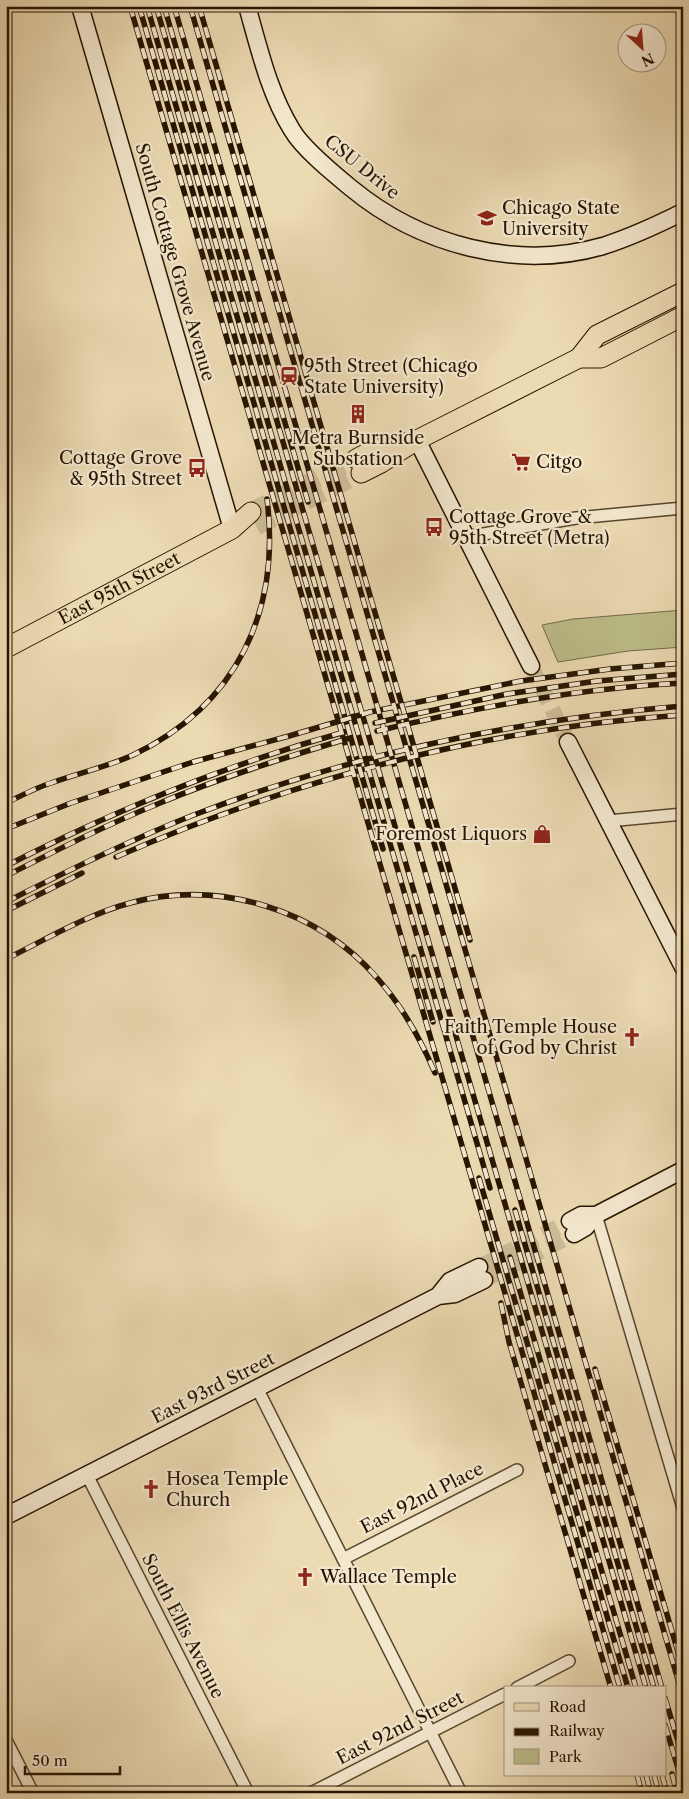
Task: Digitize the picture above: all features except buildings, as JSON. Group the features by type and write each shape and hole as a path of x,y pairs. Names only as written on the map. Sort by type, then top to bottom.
{"main road":[{"path":"358,466 373,450 417,440 579,358 597,336 683,292"},
{"path":"579,358 601,358 683,316"},
{"name":"East 95th Street","path":"6,648 254,519"}],"street":[{"name":"South Cottage Grove Avenue","path":"80,6 232,529"},
{"name":"CSU Drive","path":"247,6 266,70 281,111 293,133 332,173 382,212 406,225 434,237 473,248 518,254 546,255 601,246 626,238 683,212"},
{"path":"417,440 531,666"},
{"path":"466,537 576,518 683,508"},
{"path":"568,742 683,967"},
{"path":"608,821 683,814"},
{"path":"572,1227 586,1227 596,1215 683,1170"},
{"path":"596,1215 683,1508"},
{"name":"East 93rd Street","path":"6,1516 438,1296 455,1294 481,1273"},
{"path":"257,1388 461,1793"},
{"name":"East 92nd Place","path":"343,1558 517,1470"},
{"name":"South Ellis Avenue","path":"87,1475 248,1793"},
{"path":"521,1686 569,1661"},
{"name":"East 92nd Street","path":"311,1793 504,1695"},
{"path":"6,1740 33,1793"}],"green space":[{"path":"683,610 683,647 628,651 558,662 542,625 573,619"}],"tunnel":[{"path":"251,512 356,459"},
{"path":"256,526 361,473"},
{"path":"531,666 568,742"},
{"path":"479,1267 570,1221"},
{"path":"484,1280 574,1234"}],"railway":[{"path":"130,6 619,1686"},
{"path":"139,6 383,849"},
{"path":"147,6 490,1188"},
{"path":"156,6 645,1686"},
{"path":"164,6 308,502"},
{"path":"174,6 661,1686"},
{"path":"190,6 683,1697"},
{"path":"199,6 470,940"},
{"path":"6,803 45,785 133,755 169,734 200,710 225,682 244,650 258,616 267,579 270,540 267,499"},
{"path":"6,829 71,803 193,762 370,712 521,681 610,669 683,663"},
{"path":"375,723 507,694 597,681 683,674"},
{"path":"377,731 453,714 567,694 683,683"},
{"path":"6,902 98,857 191,816 311,775 433,743 495,731 620,712 683,706"},
{"path":"116,857 184,829 253,804 322,781 393,762 465,745 537,732 683,715"},
{"path":"6,866 131,807 216,773 348,731"},
{"path":"6,876 102,828 183,794 254,768 350,738"},
{"path":"6,911 82,873"},
{"path":"6,959 82,921 130,903 164,897 198,895 232,898 265,906 297,918 326,934 354,955 378,979 395,1000 424,1048 435,1073"},
{"path":"414,957 433,1022"},
{"path":"479,1178 627,1686"},
{"path":"515,1210 653,1686"},
{"path":"510,1257 635,1686"},
{"path":"501,1303 509,1342 610,1686"},
{"path":"595,1369 683,1669"},
{"path":"666,1701 683,1758"},
{"path":"666,1728 683,1785"},
{"path":"672,1774 677,1793"},
{"path":"637,1776 642,1793"},
{"path":"646,1776 651,1793"},
{"path":"654,1776 659,1793"},
{"path":"662,1776 667,1793"}],"place":[{"name":"Chicago State University","path":"487,218"},
{"name":"95th Street (Chicago State University)","path":"289,376"},
{"name":"Metra Burnside Substation","path":"358,414"},
{"name":"Citgo","path":"521,462"},
{"name":"Cottage Grove & 95th Street","path":"197,468"},
{"name":"Cottage Grove & 95th Street (Metra)","path":"434,527"},
{"name":"Foremost Liquors","path":"542,834"},
{"name":"Faith Temple House of God by Christ","path":"632,1037"},
{"name":"Hosea Temple Church","path":"151,1489"},
{"name":"Wallace Temple","path":"305,1577"}]}
